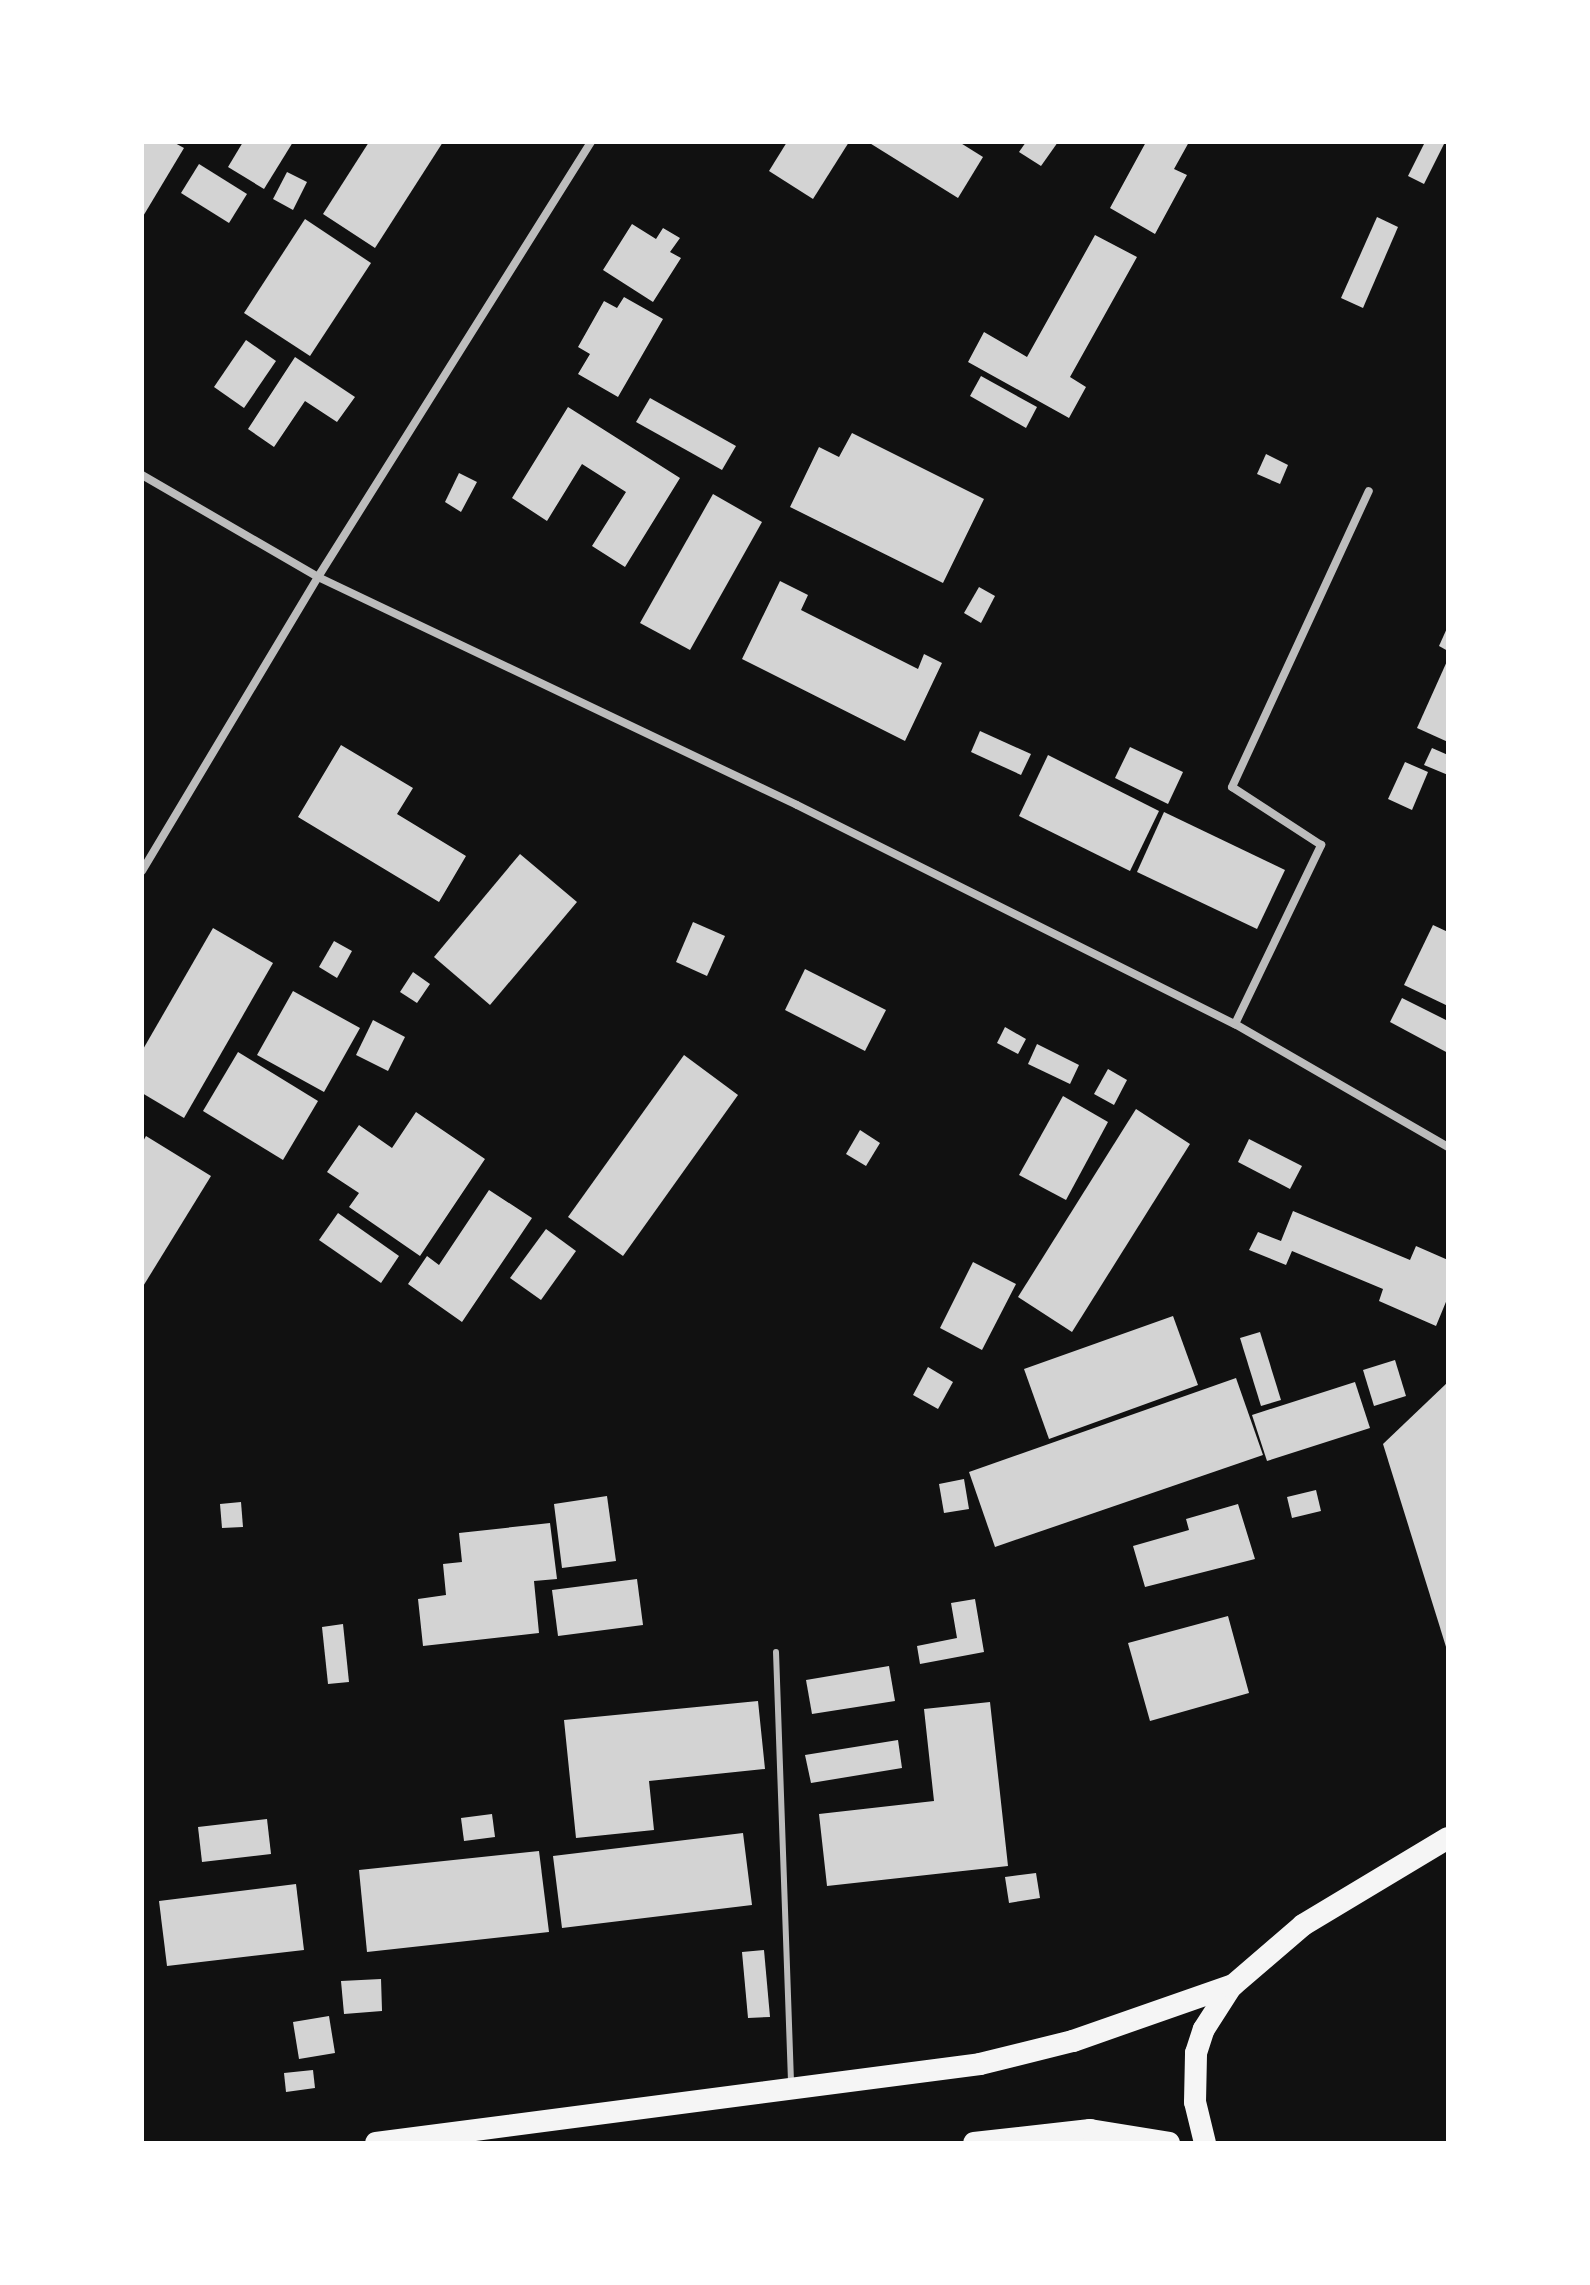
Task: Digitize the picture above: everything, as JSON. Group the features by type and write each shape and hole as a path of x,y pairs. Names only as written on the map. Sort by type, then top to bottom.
{"highway":[{"path":"1205,2143 1195,2102 1196,2053 1216,2006 1233,1985 1303,1925 1448,1838"},
{"path":"376,2143 791,2090 1028,2053 1233,1985"},
{"path":"974,2143 1079,2130 1169,2143"}],"street":[{"path":"142,871 318,577 591,142"},
{"path":"142,475 318,577 797,805 1235,1024 1448,1147"},
{"path":"1235,1024 1321,845 1232,787 1369,491"}],"lane":[{"path":"776,1652 791,2090"}],"building":[{"path":"142,142 173,142 184,148 142,218"},
{"path":"243,142 293,142 264,189 228,167"},
{"path":"369,142 443,142 375,248 323,214"},
{"path":"787,142 849,142 813,199 769,171"},
{"path":"868,142 959,142 983,157 958,198"},
{"path":"1026,142 1058,142 1041,166 1019,152"},
{"path":"1146,142 1189,142 1174,169 1187,175 1155,234 1110,208"},
{"path":"1425,142 1445,142 1424,184 1408,176"},
{"path":"199,164 247,194 229,223 181,193"},
{"path":"287,172 307,182 293,210 273,199"},
{"path":"1377,217 1398,227 1363,308 1341,298"},
{"path":"305,219 371,263 310,356 244,313"},
{"path":"632,224 656,239 663,228 680,238 670,252 681,258 653,302 603,270"},
{"path":"1095,235 1137,257 1070,377 1086,387 1069,418 968,362 984,332 1027,357"},
{"path":"624,297 663,319 618,397 578,374 590,354 578,347 604,301 617,308"},
{"path":"246,340 276,361 244,408 214,387"},
{"path":"295,357 355,397 337,422 305,401 274,447 248,429"},
{"path":"981,376 1037,407 1026,428 970,396"},
{"path":"650,398 736,446 722,470 636,422"},
{"path":"568,407 680,478 625,567 592,546 626,492 582,464 547,521 512,498"},
{"path":"852,433 984,499 943,583 790,507 819,447 839,457"},
{"path":"1266,454 1288,465 1280,484 1257,474"},
{"path":"459,473 477,482 461,512 445,502"},
{"path":"713,494 762,522 690,650 640,623"},
{"path":"780,581 808,595 801,610 918,669 924,654 942,663 905,741 742,659"},
{"path":"979,587 995,596 981,623 964,613"},
{"path":"1448,626 1448,651 1439,646"},
{"path":"1448,659 1448,742 1417,728"},
{"path":"980,731 1031,754 1021,775 971,752"},
{"path":"341,745 413,788 397,814 466,856 439,902 298,817"},
{"path":"1130,747 1183,772 1168,804 1115,778"},
{"path":"1432,748 1448,755 1448,775 1424,765"},
{"path":"1048,755 1159,811 1130,871 1019,816"},
{"path":"1405,762 1428,772 1412,810 1388,799"},
{"path":"1164,812 1285,870 1257,929 1137,872"},
{"path":"520,854 577,902 490,1005 434,957"},
{"path":"693,922 725,936 707,976 676,962"},
{"path":"1433,925 1448,932 1448,1006 1404,985"},
{"path":"213,928 273,963 184,1118 142,1093 142,1051"},
{"path":"334,941 352,951 337,978 319,967"},
{"path":"805,969 886,1010 865,1051 785,1010"},
{"path":"413,972 430,984 417,1003 400,992"},
{"path":"293,991 360,1028 324,1092 257,1055"},
{"path":"1402,998 1448,1021 1448,1053 1390,1022"},
{"path":"373,1020 405,1037 388,1071 356,1055"},
{"path":"1005,1027 1026,1039 1018,1054 997,1043"},
{"path":"1037,1044 1079,1065 1070,1084 1028,1064"},
{"path":"238,1052 318,1101 283,1160 203,1111"},
{"path":"684,1055 738,1095 623,1256 568,1217"},
{"path":"1108,1069 1127,1080 1114,1105 1094,1094"},
{"path":"1063,1096 1108,1122 1066,1200 1019,1175"},
{"path":"1136,1109 1190,1144 1072,1332 1018,1297"},
{"path":"416,1112 485,1159 420,1256 349,1207 359,1193 327,1172 359,1125 392,1148"},
{"path":"860,1130 880,1143 866,1166 846,1154"},
{"path":"146,1136 211,1176 142,1288 142,1143"},
{"path":"1249,1139 1302,1166 1290,1189 1238,1162"},
{"path":"489,1190 532,1218 462,1322 408,1284 427,1256 439,1265"},
{"path":"1293,1211 1410,1260 1416,1246 1448,1260 1448,1297 1436,1326 1379,1301 1383,1289 1292,1251 1286,1265 1249,1250 1258,1232 1281,1241"},
{"path":"338,1213 399,1256 381,1283 319,1240"},
{"path":"546,1229 576,1251 541,1300 510,1278"},
{"path":"973,1262 1016,1284 982,1350 940,1328"},
{"path":"1173,1316 1198,1385 1049,1439 1024,1369"},
{"path":"1260,1332 1281,1400 1261,1406 1240,1338"},
{"path":"1395,1360 1406,1396 1374,1406 1363,1370"},
{"path":"928,1367 953,1382 938,1409 913,1395"},
{"path":"1236,1378 1263,1455 995,1547 969,1472"},
{"path":"1355,1382 1370,1428 1267,1461 1252,1415"},
{"path":"1448,1382 1448,1650 1447,1650 1383,1444"},
{"path":"964,1479 969,1509 944,1513 939,1484"},
{"path":"1316,1490 1321,1511 1292,1518 1287,1497"},
{"path":"607,1496 616,1561 562,1568 554,1504"},
{"path":"241,1502 243,1527 222,1528 220,1504"},
{"path":"1238,1504 1255,1559 1145,1587 1133,1546 1189,1530 1186,1519"},
{"path":"550,1523 557,1579 534,1581 539,1633 423,1646 418,1599 446,1595 443,1564 462,1562 459,1533"},
{"path":"637,1579 643,1625 558,1636 552,1590"},
{"path":"975,1599 984,1652 920,1664 917,1646 957,1638 951,1603"},
{"path":"1228,1616 1249,1693 1150,1721 1128,1643"},
{"path":"343,1624 349,1682 328,1684 322,1627"},
{"path":"889,1666 895,1701 812,1714 806,1680"},
{"path":"758,1701 765,1769 649,1781 654,1830 576,1838 564,1720"},
{"path":"990,1702 1008,1866 827,1886 819,1814 934,1801 924,1709"},
{"path":"898,1740 902,1768 811,1783 805,1755"},
{"path":"492,1814 495,1837 464,1841 461,1818"},
{"path":"267,1819 271,1854 202,1862 198,1827"},
{"path":"743,1833 752,1905 562,1928 553,1856"},
{"path":"539,1851 549,1932 367,1952 359,1870"},
{"path":"1036,1873 1040,1898 1009,1903 1005,1877"},
{"path":"296,1884 304,1950 167,1966 159,1901"},
{"path":"764,1950 770,2017 748,2018 742,1952"},
{"path":"381,1979 382,2011 344,2014 341,1981"},
{"path":"329,2016 335,2053 299,2059 293,2022"},
{"path":"313,2070 315,2088 286,2092 284,2073"}]}
